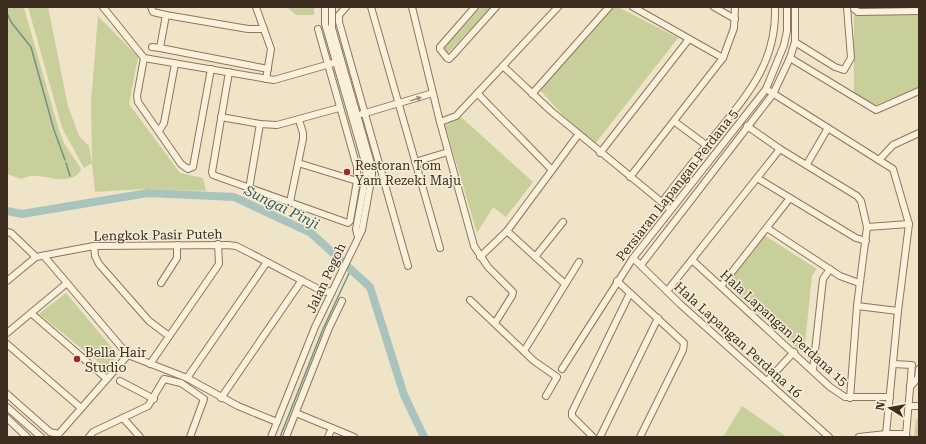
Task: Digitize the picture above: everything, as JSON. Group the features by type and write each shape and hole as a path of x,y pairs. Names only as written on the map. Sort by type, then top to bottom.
{"street":[{"path":"103,7 144,58 274,80 337,62"},
{"path":"256,7 271,49 266,79"},
{"name":"Jalan Pegoh","path":"271,437 315,327 358,237 356,229 367,169 325,24 325,7"},
{"path":"332,7 330,21 372,167 372,175 362,230 358,237"},
{"path":"346,7 342,10 339,22 408,266"},
{"path":"371,7 440,248"},
{"path":"412,7 440,122 474,246 480,257 513,292 495,323"},
{"path":"475,7 440,47 447,58 449,59 453,55 496,7"},
{"path":"440,122 456,116 558,7"},
{"path":"532,94 609,7"},
{"path":"633,7 723,58"},
{"path":"714,7 735,19"},
{"path":"630,177 675,122 723,58 734,28 735,7"},
{"path":"662,202 757,81 773,41 776,27 775,7"},
{"name":"Persiaran Lapangan Perdana 5","path":"562,369 633,258 670,209 766,89 784,45 787,31 787,7"},
{"path":"640,265 773,94 790,58 795,42 795,7"},
{"path":"795,42 835,67 844,70 851,58 847,7"},
{"path":"854,7 858,12 919,11"},
{"path":"151,9 166,15 248,29 264,29"},
{"path":"160,48 166,15"},
{"path":"229,72 212,176 348,223 350,221 357,181 357,167 318,29"},
{"path":"600,153 690,39"},
{"path":"152,47 268,69"},
{"path":"338,50 337,62 343,70"},
{"path":"144,58 137,99 184,167 188,169 193,167 211,69"},
{"path":"790,58 876,110 919,91"},
{"path":"159,131 164,123 175,64"},
{"path":"503,66 578,135 670,209"},
{"path":"766,89 893,169 909,224 898,311 886,434"},
{"path":"357,116 433,94"},
{"path":"478,94 552,170"},
{"path":"349,107 357,116 355,130"},
{"path":"221,117 260,124 277,125 340,108"},
{"path":"736,108 745,115"},
{"path":"290,202 304,133 299,120"},
{"path":"675,122 706,145"},
{"path":"249,188 260,124"},
{"path":"747,126 780,149 807,164 857,196 861,201 868,227 859,283 850,398"},
{"path":"807,164 828,128"},
{"path":"879,160 893,145 919,133"},
{"path":"480,257 507,232 578,135"},
{"path":"667,291 780,149"},
{"path":"415,162 448,152"},
{"path":"298,163 357,181"},
{"path":"757,178 856,238 866,241"},
{"path":"721,286 790,198"},
{"path":"535,257 563,222"},
{"path":"868,227 909,224"},
{"path":"767,228 840,276 859,283"},
{"path":"7,232 12,233 36,257 7,281"},
{"path":"507,232 565,284"},
{"path":"150,364 218,264 218,244"},
{"name":"Lengkok Pasir Puteh","path":"36,257 94,246 218,244 236,246 324,292"},
{"path":"161,283 177,258 177,245"},
{"path":"94,246 95,256 99,264 149,321 169,336"},
{"path":"44,256 128,355 187,378 221,398 277,422"},
{"name":"Hala Lapangan Perdana 16","path":"633,258 667,291 829,437"},
{"name":"Hala Lapangan Perdana 15","path":"692,260 838,393 850,398 890,397"},
{"path":"187,378 267,262"},
{"path":"524,351 579,262"},
{"path":"812,369 823,279 830,269"},
{"path":"221,398 302,280"},
{"path":"617,281 684,343 683,350 640,437"},
{"path":"7,333 67,283"},
{"path":"327,301 324,292 332,290"},
{"path":"593,437 572,416 572,412 630,293"},
{"path":"470,300 534,361 557,377 546,396"},
{"name":"Jalan Pegoh","path":"286,437 329,328 342,301"},
{"path":"857,306 898,311"},
{"path":"30,313 107,379"},
{"path":"600,437 658,318"},
{"path":"7,344 81,408"},
{"path":"767,381 794,352"},
{"path":"7,394 50,432 57,436 128,355"},
{"path":"859,437 886,434 906,436 912,365 893,364"},
{"path":"910,387 918,378 919,369"},
{"path":"89,437 93,432 148,406 154,399 164,379 181,383 199,394 204,401 190,437"},
{"path":"120,381 154,399"},
{"path":"909,406 919,406"},
{"path":"7,407 41,437"},
{"path":"296,413 354,437"},
{"path":"7,418 27,437"},
{"path":"123,418 140,437"},
{"path":"328,437 332,428"}],"green space":[{"path":"7,7 24,8 59,130 64,143 81,170 71,178 57,179 30,176 21,179 7,174"},
{"path":"28,7 48,7 68,106 79,136 89,146 92,163 84,168 62,128"},
{"path":"287,7 314,7 314,15 296,15"},
{"path":"481,7 491,7 448,53 445,53 444,48"},
{"path":"613,7 618,7 678,38 595,144 562,114 539,89"},
{"path":"854,15 919,15 919,87 876,105 854,93"},
{"path":"98,16 138,57 129,104 180,173 203,178 206,191 145,189 95,192 92,163 91,102"},
{"path":"461,117 533,182 506,217 493,207 477,233 445,125"},
{"path":"764,235 817,269 812,275 804,354 726,284"},
{"path":"66,293 118,355 107,369 39,314"},
{"path":"742,406 787,437 723,437"},
{"path":"916,419 919,419 919,437 914,437"}],"waterway":[{"path":"7,13 11,22 31,47 54,130 65,160"},
{"path":"66,163 70,176"},
{"name":"Sungai Pinji","path":"7,211 22,214 148,193 234,197 311,233 370,287 404,395 424,437"},
{"path":"280,437 323,329 351,269"}],"place":[{"name":"Restoran Tom Yam Rezeki Maju","path":"347,172"},
{"name":"Bella Hair Studio","path":"77,359"}]}
